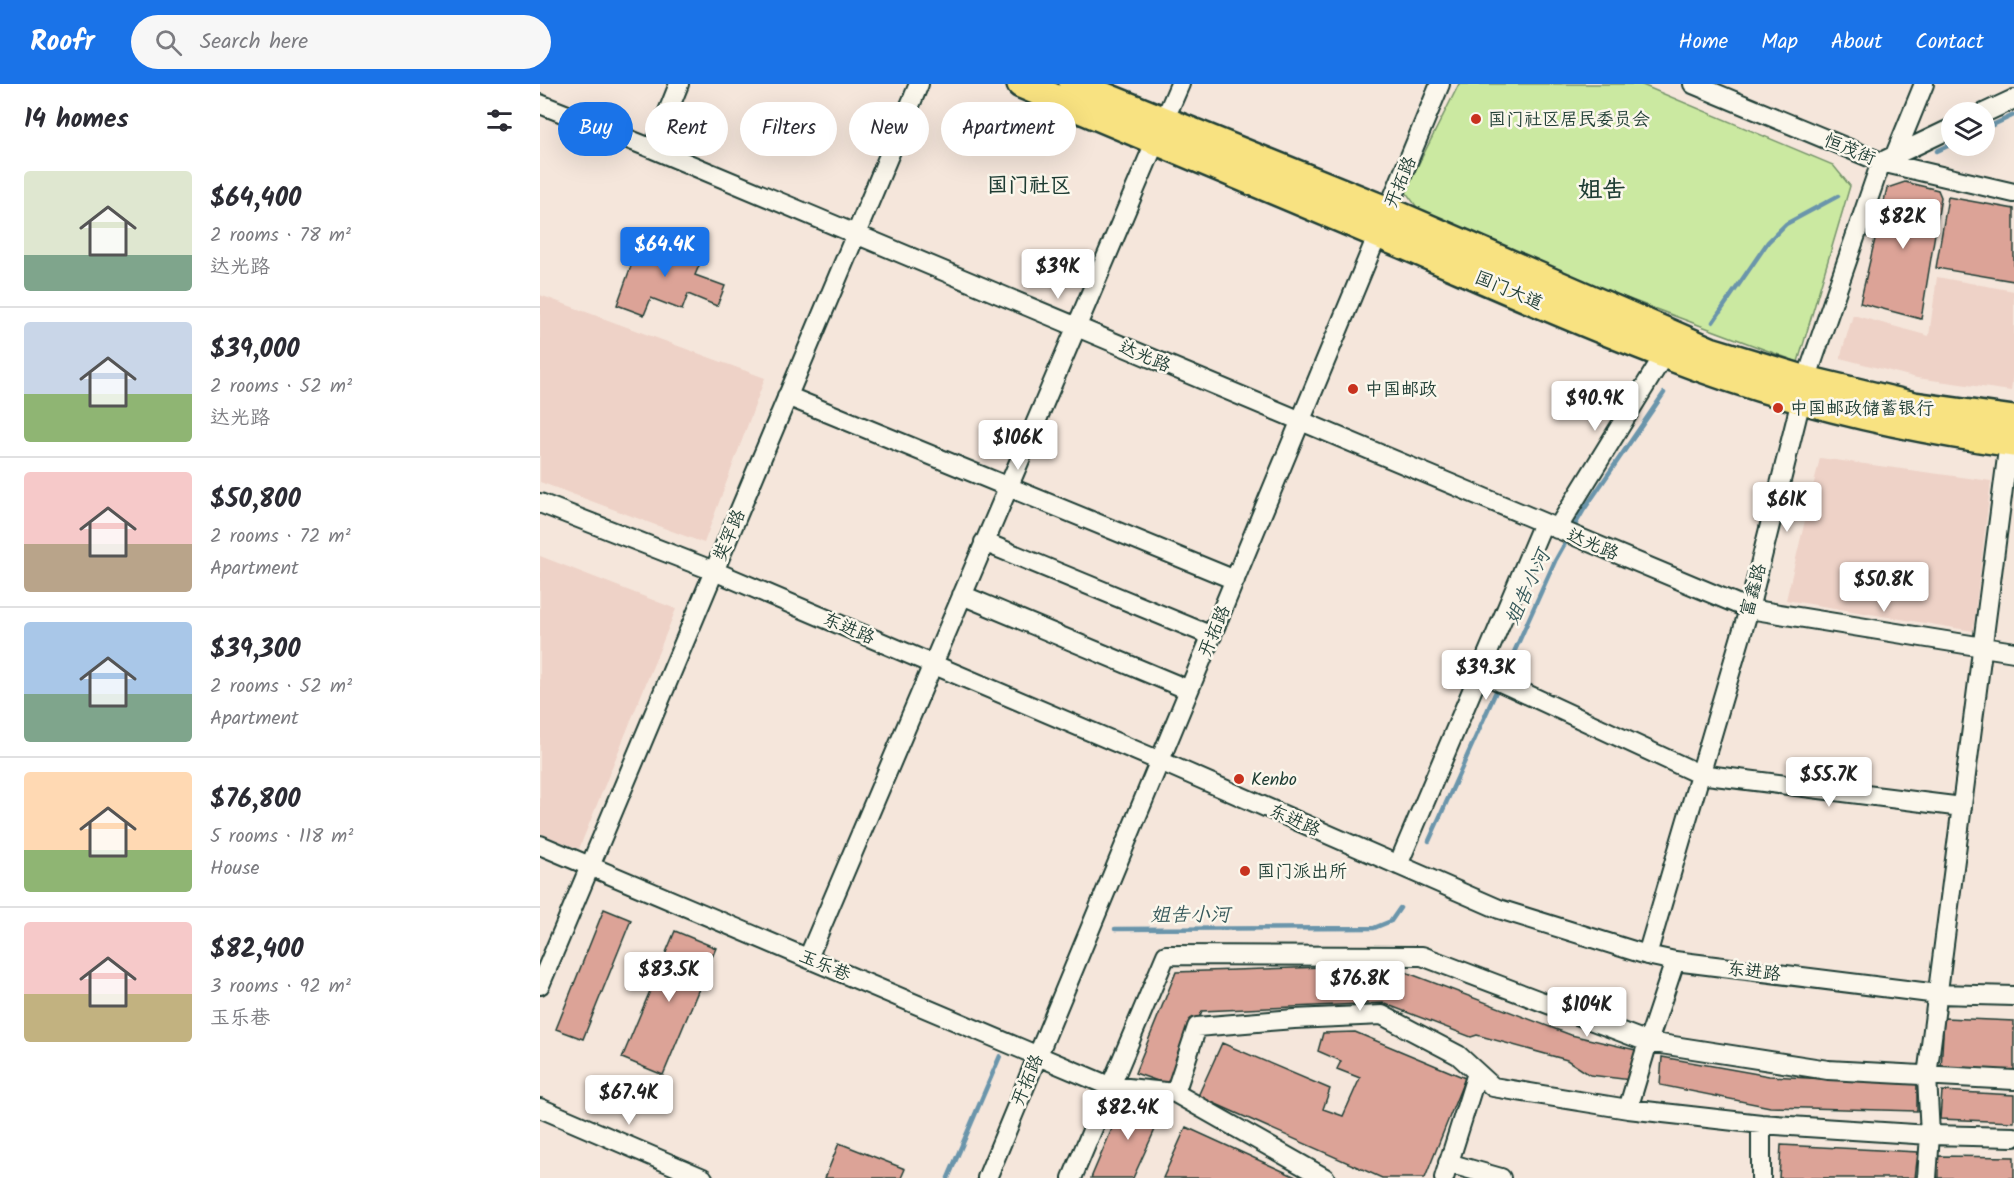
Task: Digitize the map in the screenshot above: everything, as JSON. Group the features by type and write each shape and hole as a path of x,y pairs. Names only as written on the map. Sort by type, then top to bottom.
{"highway":[{"name":"国门大道","path":"1021,84 1160,131 1804,389"},
{"name":"国门大道","path":"1073,84 1160,131"},
{"name":"国门大道","path":"1383,222 1664,355 1804,389 1914,406 2013,426"}],"street":[{"path":"672,102 679,84"},
{"name":"奘罕路","path":"540,985 919,84"},
{"path":"808,958 1180,84"},
{"name":"开拓路","path":"987,1178 1440,84"},
{"name":"恒茂街","path":"1693,84 1888,159 2014,193"},
{"name":"富鑫路","path":"1647,955 1749,609 1804,389 1888,159 1924,84"},
{"path":"1995,108 2014,99"},
{"name":"达光路","path":"540,104 645,146"},
{"path":"1888,159 1941,133"},
{"name":"达光路","path":"669,156 1749,609 2014,652"},
{"path":"1398,865 1554,527 1664,355"},
{"path":"787,396 1235,580"},
{"path":"1927,1178 1930,1135 1927,1076 2013,426"},
{"name":"东进路","path":"540,503 714,571 1160,761 1499,909 1647,955 1675,961 1938,994 2014,996"},
{"path":"984,542 1212,636"},
{"path":"962,595 1189,690"},
{"path":"1485,675 1699,774 1962,807"},
{"name":"玉乐巷","path":"540,845 1109,1086 1174,1093"},
{"path":"1072,1178 1166,955 1422,957 1648,1042 1828,1070 2014,1080"},
{"path":"1629,1108 1675,961"},
{"path":"1325,1178 1174,1093 1197,1027 1294,1019 1382,1016 1458,1055 1493,1087 1629,1108 1761,1124 1930,1135 2014,1137"},
{"path":"1477,1073 1446,1170 1501,1178"},
{"path":"540,1108 703,1178"},
{"path":"1761,1124 1761,1178"}],"shaded area":[{"path":"1937,277 2014,291 2014,366 2011,391 1917,378 1840,358 1853,315 1929,336"},
{"path":"540,295 765,378 704,543 540,482"},
{"path":"1820,458 1991,481 1973,631 1786,600"},
{"path":"540,556 676,609 579,849 540,833"}],"green space":[{"path":"1459,84 1640,84 1833,165 1850,186 1798,362 1430,225 1405,191"}],"building":[{"path":"1905,182 1938,190 1941,197 1921,319 1860,303 1887,188"},
{"path":"1948,197 2014,209 2014,281 1936,268"},
{"path":"661,230 677,237 672,250 701,261 695,275 725,286 717,306 688,294 682,310 651,298 644,315 617,305 641,238 656,244"},
{"path":"604,909 631,920 583,1039 556,1029"},
{"path":"675,931 716,948 663,1075 622,1058"},
{"path":"1387,965 1571,1035 1640,1051 1631,1080 1590,1075 1567,1060 1477,1035 1471,1037 1383,1003 1202,1011 1169,1085 1135,1073 1176,972"},
{"path":"1944,1018 2014,1021 2014,1072 1941,1069"},
{"path":"1355,1032 1465,1078 1425,1178 1382,1178 1198,1096 1222,1043 1330,1089 1323,1109 1343,1116 1360,1078 1337,1069 1341,1061 1318,1051 1323,1033"},
{"path":"1662,1057 1769,1076 1917,1084 1917,1111 1770,1107 1660,1085"},
{"path":"1942,1091 2014,1095 2014,1122 1940,1119"},
{"path":"1126,1096 1163,1112 1133,1178 1091,1178"},
{"path":"1186,1127 1298,1178 1163,1178"},
{"path":"839,1143 905,1169 901,1178 825,1178"},
{"path":"1781,1145 1918,1152 1915,1178 1779,1178"},
{"path":"1937,1156 2014,1157 2014,1178 1938,1178"}],"waterway":[{"name":"姐告小河","path":"1995,124 2014,115"},
{"name":"姐告小河","path":"1937,151 1941,149"},
{"name":"姐告小河","path":"1713,322 1768,242 1786,224 1838,196"},
{"name":"姐告小河","path":"1572,530 1664,393"},
{"name":"姐告小河","path":"1502,679 1555,561 1568,538"},
{"name":"姐告小河","path":"1429,841 1498,687"},
{"name":"姐告小河","path":"1115,929 1374,928 1391,921 1400,908"},
{"name":"姐告小河","path":"948,1178 1000,1056"}],"place":[{"name":"国门社区居民委员会","path":"1476,119"},
{"name":"中国邮政","path":"1353,389"},
{"name":"中国邮政储蓄银行","path":"1778,408"},
{"name":"Kenbo","path":"1239,779"},
{"name":"国门派出所","path":"1245,871"}],"district":[{"name":"国门社区","path":"1029,185"},
{"name":"姐告","path":"1602,189"}]}
